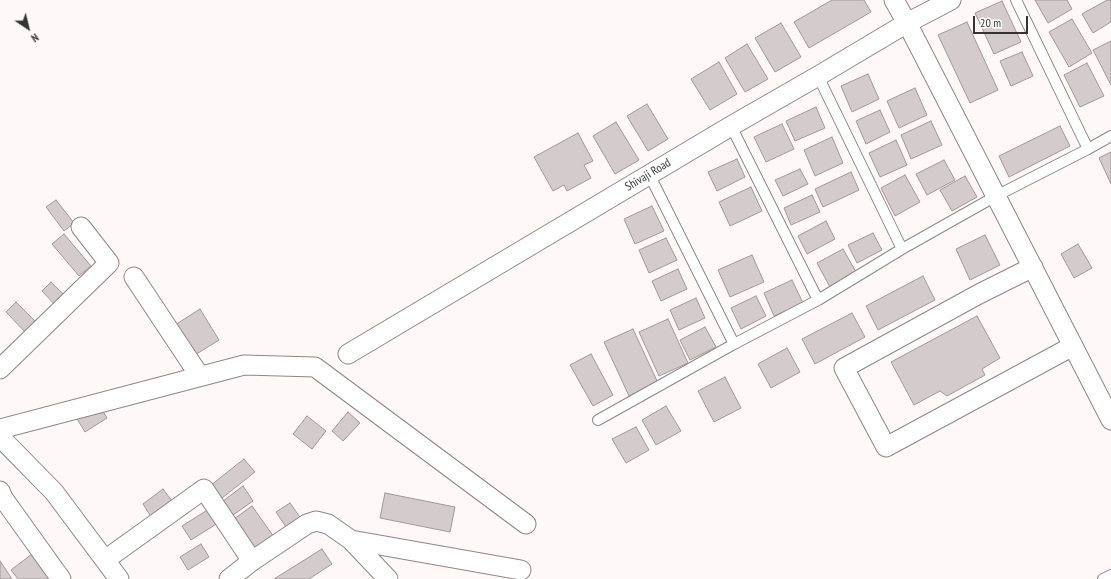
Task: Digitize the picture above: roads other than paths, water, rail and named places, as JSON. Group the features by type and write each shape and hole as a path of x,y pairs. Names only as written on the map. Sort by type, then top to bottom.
{"street":[{"path":"894,0 1111,420"},
{"name":"Shivaji Road","path":"348,354 649,174 907,23 951,0"},
{"path":"0,369 109,263 81,227"},
{"path":"1033,268 979,294 844,368 886,447 1073,346"},
{"path":"134,277 199,376"},
{"path":"0,429 244,365 315,367 526,524"},
{"path":"0,437 54,492 119,579"},
{"path":"105,560 204,489 252,561"},
{"path":"0,491 61,579"},
{"path":"229,579 252,561 307,524 316,521 328,524 351,540 388,579"},
{"path":"351,540 521,570"}],"lane":[{"path":"1016,0 1088,149"},
{"path":"818,76 902,249"},
{"path":"731,126 818,300"},
{"path":"598,420 734,344 818,300 902,249 996,196 1111,136"},
{"path":"649,174 734,344"},
{"path":"1104,579 1111,575"}]}
